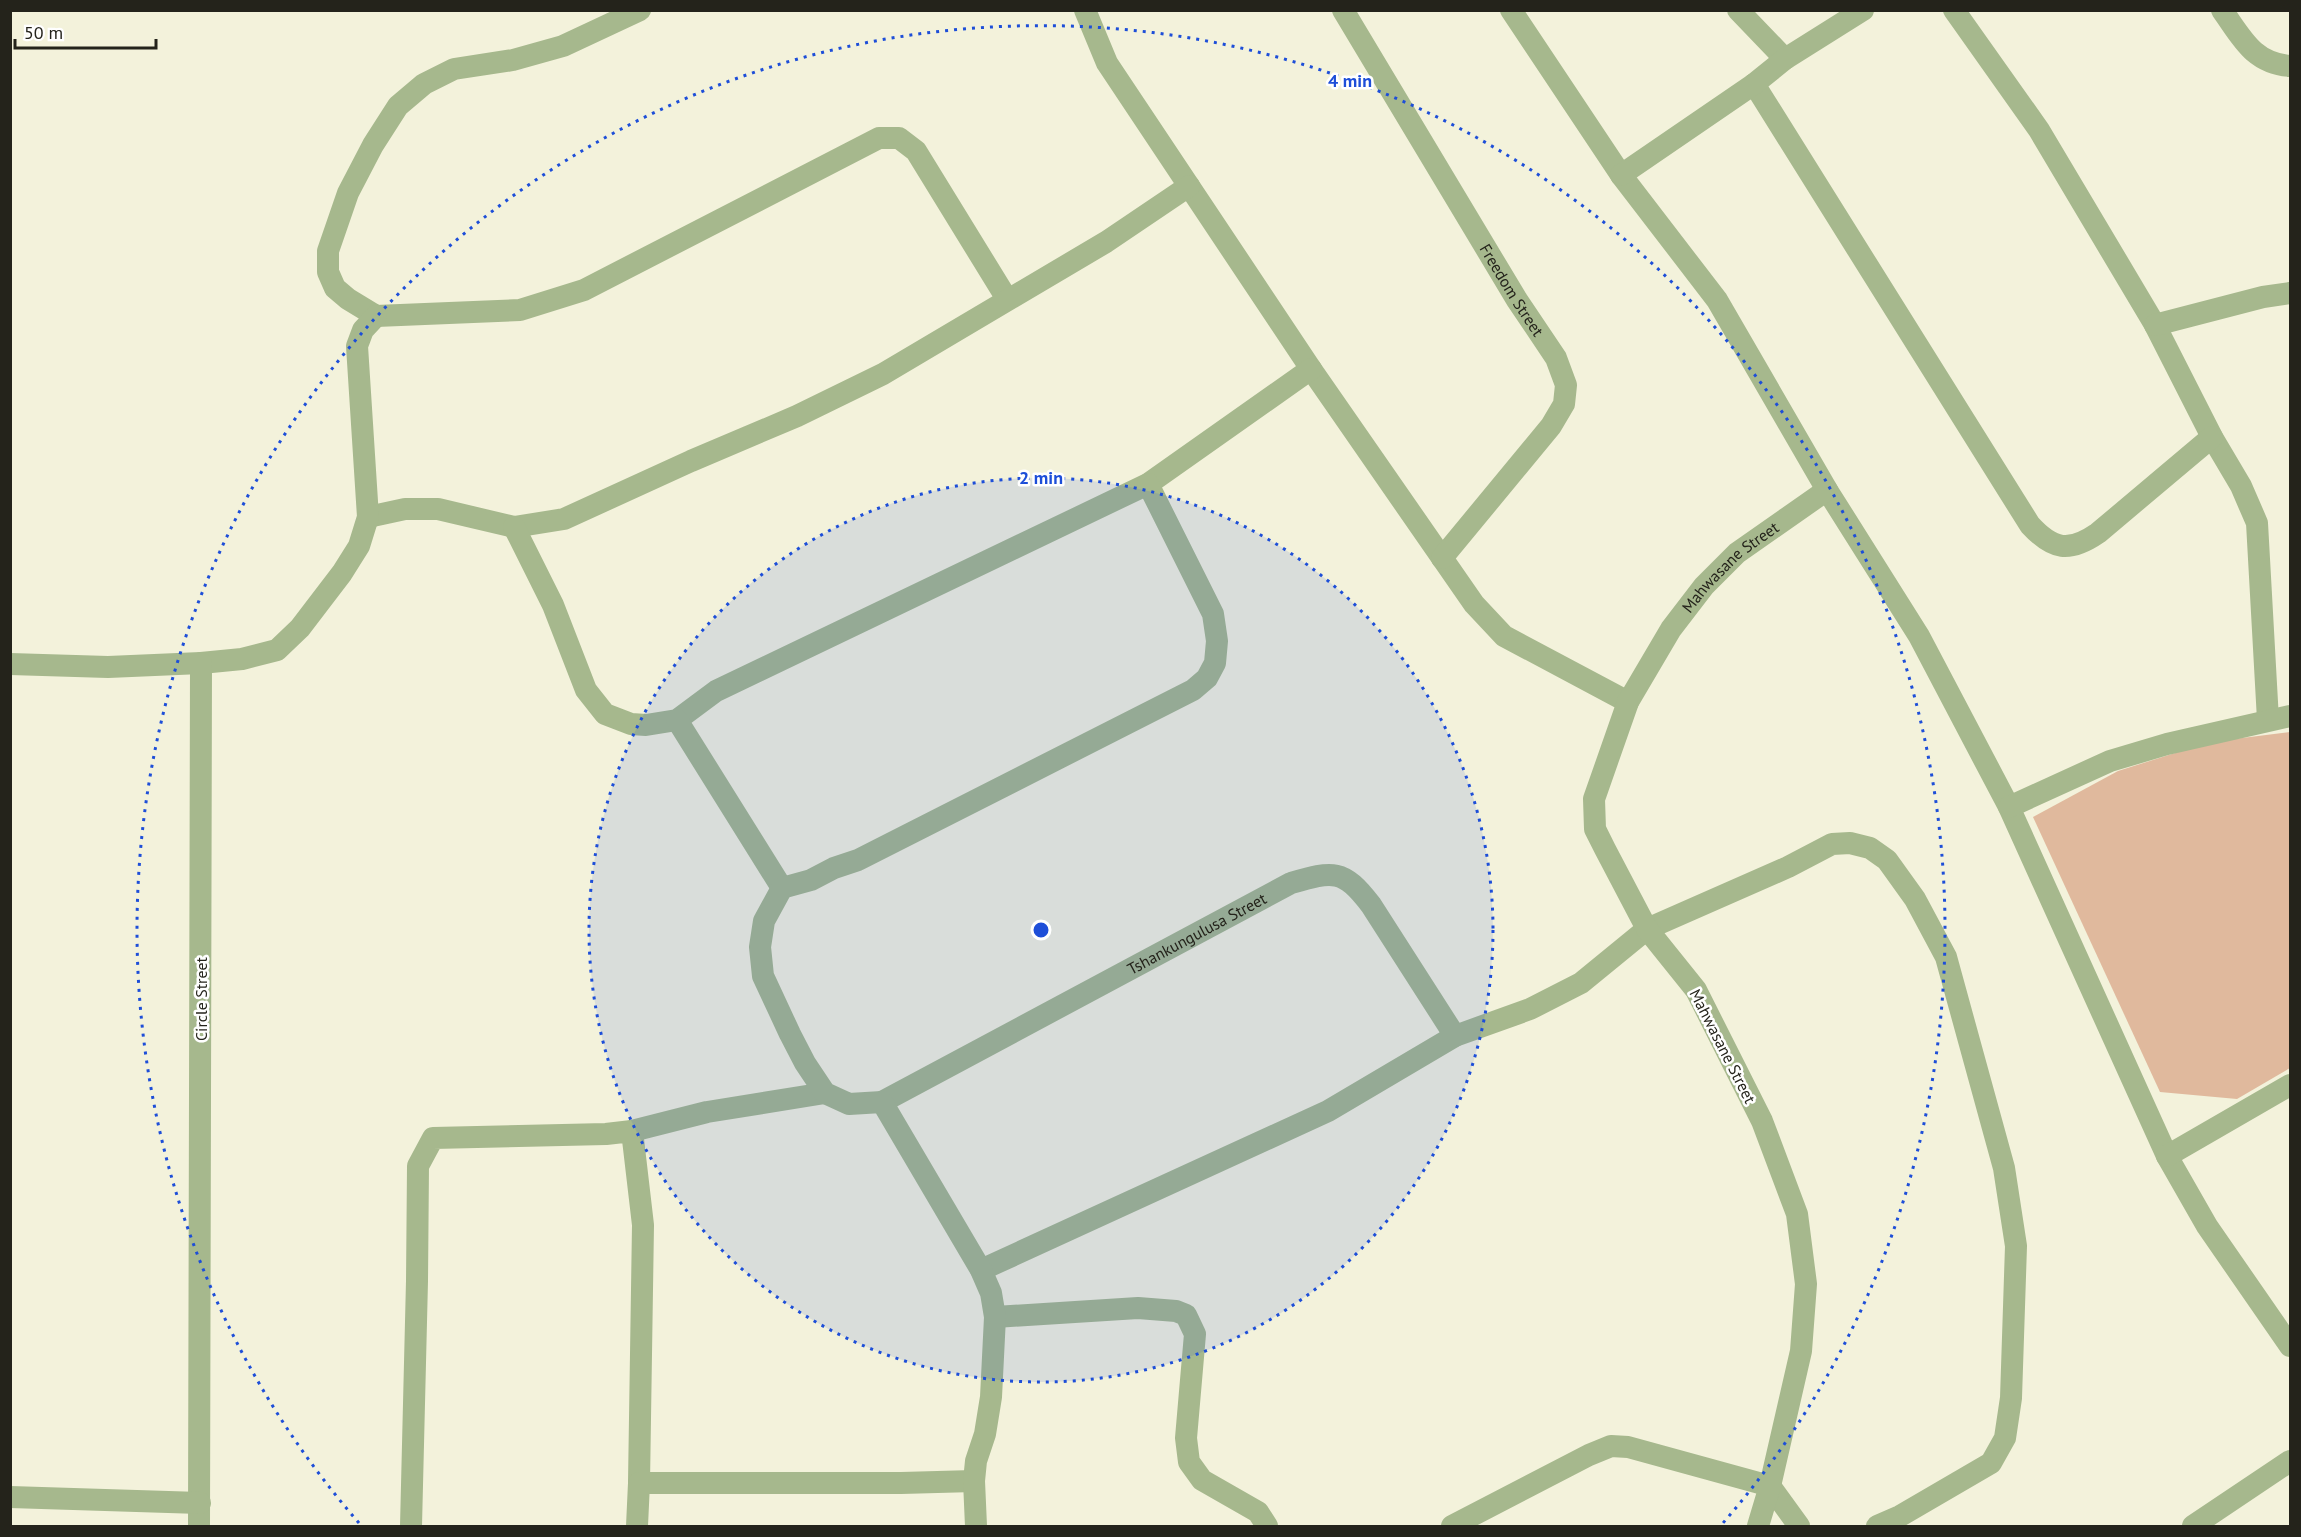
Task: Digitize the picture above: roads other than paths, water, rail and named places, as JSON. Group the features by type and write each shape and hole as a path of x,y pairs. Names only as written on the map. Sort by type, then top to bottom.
{"street":[{"path":"640,10 563,46 513,60 454,69 424,84 398,106 373,145 348,193 328,251 328,272 334,288 376,316 520,310 584,290 879,138 899,138 916,151 1007,299"},
{"path":"1085,10 1107,63 1311,369 1474,604 1504,636 1628,702"},
{"name":"Freedom Street","path":"1343,10 1517,300 1556,358 1566,385 1564,405 1551,426 1442,558"},
{"path":"1511,10 1621,175 1717,300 1827,490 1919,636 2009,807 2168,1156 2207,1226 2290,1346"},
{"path":"1738,10 1785,59"},
{"path":"1621,175 1754,84 1785,59 1863,10"},
{"path":"1954,10 2039,130 2155,325 2212,437 2241,486 2257,523 2268,720"},
{"path":"2222,10 2246,45 2258,57 2278,65 2290,66"},
{"path":"1754,84 2030,525 2045,540 2063,546 2082,544 2212,437"},
{"path":"368,517 405,509 438,509 514,527 564,519 797,416 882,374 1106,242 1188,186"},
{"path":"2155,325 2262,297 2290,293"},
{"path":"10,664 108,667 201,663 242,659 277,650 300,628 342,573 359,546 368,517 357,346 363,330 376,316"},
{"path":"514,527 553,605 586,690 605,714 631,724 646,725 677,720 716,692 1148,484 1311,369"},
{"path":"976,1527 974,1481 976,1461 985,1434 991,1397 995,1317 991,1293 981,1270 882,1102 849,1104 825,1093 805,1063 763,976 760,946 764,921 782,888 811,880 834,868 858,860 1192,690 1207,678 1215,663 1217,641 1213,614 1148,484"},
{"name":"Mahwasane Street","path":"1758,1527 1770,1486 1801,1351 1806,1284 1797,1214 1762,1121 1696,990 1647,928 1595,829 1594,799 1628,702 1671,629 1704,586 1737,553 1827,490"},
{"name":"Circle Street","path":"199,1527 201,663"},
{"path":"2009,807 2110,761 2166,744 2290,717"},
{"path":"677,720 782,888"},
{"path":"981,1270 1328,1111 1455,1036 1530,1009 1581,983 1647,928 1788,867 1832,844 1850,843 1870,848 1887,860 1916,899 1946,957 2004,1168 2016,1246 2011,1398 2005,1438 1991,1463 1877,1527"},
{"name":"Tshankungulusa Street","path":"882,1102 1291,883 1317,876 1339,875 1356,884 1455,1036"},
{"path":"2168,1156 2290,1085"},
{"path":"411,1527 418,1166 433,1138 606,1134 632,1131 706,1112 825,1093"},
{"path":"632,1131 643,1225 637,1527"},
{"path":"995,1317 1138,1308 1176,1311 1186,1315 1195,1335 1186,1438 1189,1462 1202,1480 1258,1512 1267,1527"},
{"path":"1452,1527 1589,1455 1611,1446 1628,1447 1770,1486 1799,1527"},
{"path":"2193,1527 2290,1461"},
{"path":"639,1483 974,1481"},
{"path":"10,1497 200,1503"}]}
